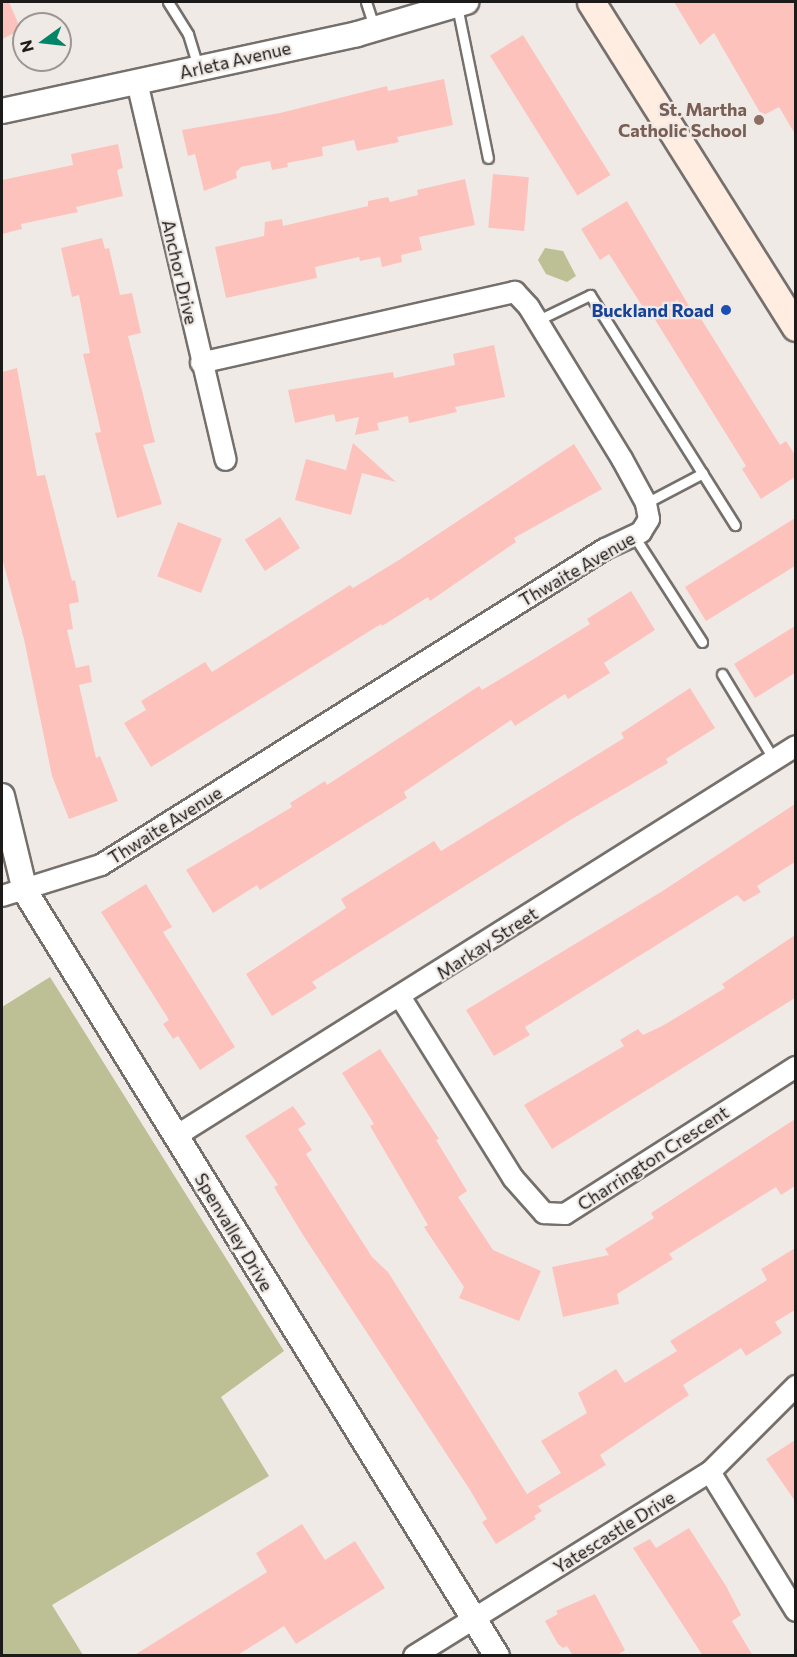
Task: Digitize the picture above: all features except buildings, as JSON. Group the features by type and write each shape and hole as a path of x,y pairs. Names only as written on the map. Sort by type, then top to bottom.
{"main road":[{"path":"591,2 795,327"}],"street":[{"name":"Arleta Avenue","path":"2,111 374,30 462,4"},
{"name":"Anchor Drive","path":"137,82 201,363 226,460"},
{"path":"201,363 502,292 515,292 522,297 646,503"},
{"name":"Thwaite Avenue","path":"2,896 25,891 101,865 585,561 634,536 649,519 646,503"},
{"name":"Markay Street","path":"176,1136 401,998 795,746"},
{"name":"Spenvalley Drive","path":"2,796 25,891 497,1656"},
{"name":"Charrington Crescent","path":"401,998 513,1178 544,1213 565,1214 795,1068"},
{"name":"Yatescastle Drive","path":"414,1656 710,1472 795,1386"},
{"path":"710,1472 795,1611"}],"lane":[{"path":"168,2 188,34 199,69"},
{"path":"366,2 374,30"},
{"path":"462,4 488,158"},
{"path":"536,321 590,295 735,525"},
{"path":"646,503 702,473"},
{"path":"634,536 702,642"},
{"path":"722,674 774,760"}],"green space":[{"path":"545,248 563,251 576,276 567,282 546,274 538,260"},
{"path":"50,977 284,1351 221,1397 269,1476 52,1605 83,1655 2,1655 2,1007"}],"place":[{"name":"St. Martha Catholic School","path":"759,120"},
{"name":"Buckland Road","path":"726,310"}]}
